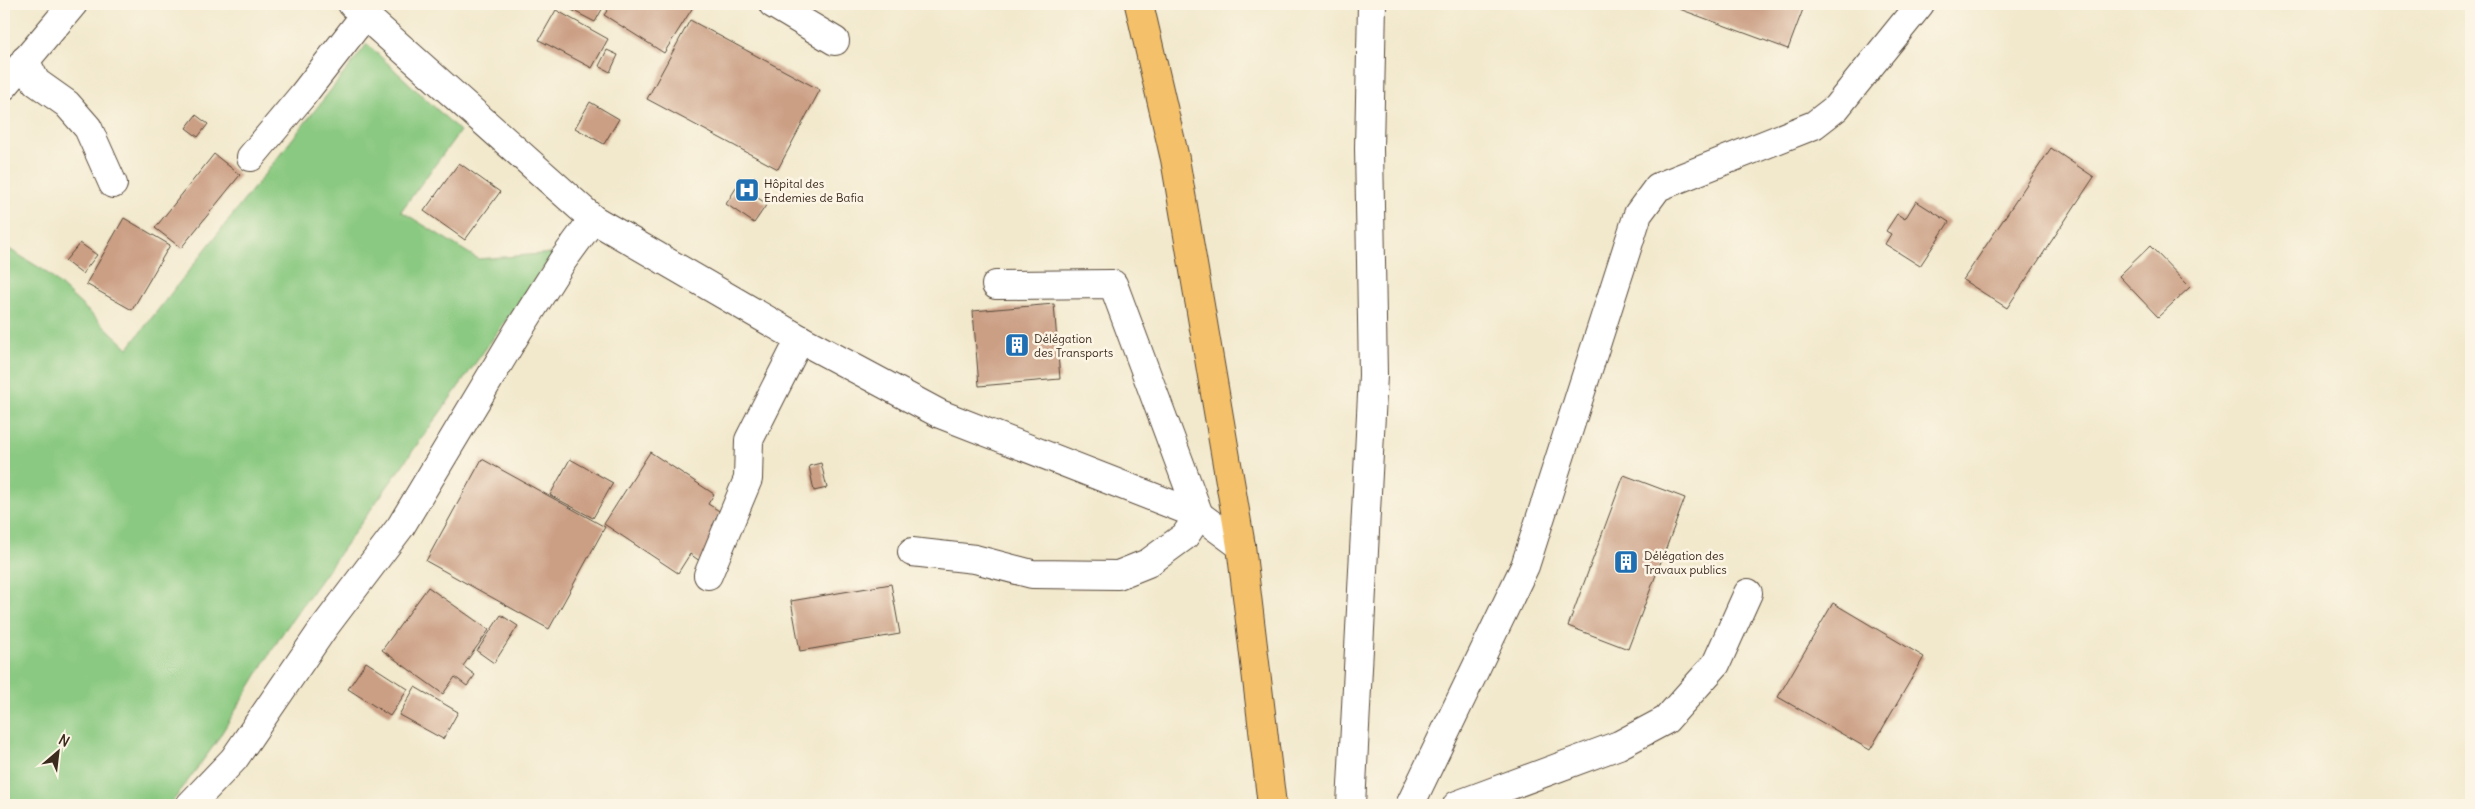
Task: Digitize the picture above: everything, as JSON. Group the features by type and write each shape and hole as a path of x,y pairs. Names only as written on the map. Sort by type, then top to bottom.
{"main road":[{"path":"1140,4 1175,159 1242,546 1272,805"}],"street":[{"path":"4,86 73,4"},
{"path":"773,4 835,41"},
{"path":"1351,805 1373,375 1369,148 1372,4"},
{"path":"1410,805 1525,566 1638,214 1658,187 1814,125 1836,108 1920,4"},
{"path":"250,157 302,96 359,10 593,218 800,340 940,414 1199,515 1242,546"},
{"path":"25,60 36,82 67,104 88,128 113,184"},
{"path":"190,805 234,759 323,629 401,526 562,260 593,218"},
{"path":"996,285 1113,284 1199,515"},
{"path":"708,575 748,479 749,440 800,340"},
{"path":"912,552 975,559 1032,574 1118,575 1148,563 1184,536 1199,515"},
{"path":"1456,805 1619,745 1666,720 1716,664 1748,593"}],"green space":[{"path":"367,44 460,131 401,211 478,259 554,253 282,634 215,744 170,805 4,805 4,246 45,271 128,348"}],"building":[{"path":"560,4 605,4 595,22"},
{"path":"612,4 695,4 664,53 604,15"},
{"path":"1666,4 1805,4 1788,49"},
{"path":"556,10 608,39 592,68 539,40"},
{"path":"690,20 820,90 778,169 647,99"},
{"path":"607,50 618,55 610,72 599,66"},
{"path":"590,102 619,119 604,144 575,128"},
{"path":"196,115 208,124 198,137 186,128"},
{"path":"2051,148 2094,177 2007,308 1963,280"},
{"path":"214,154 240,175 181,248 155,228"},
{"path":"459,163 500,192 465,240 424,211"},
{"path":"738,185 767,204 754,223 726,204"},
{"path":"1916,201 1949,222 1920,266 1885,244 1891,234 1886,231 1897,214 1905,219"},
{"path":"124,218 170,245 132,310 86,284"},
{"path":"80,243 97,255 82,274 65,261"},
{"path":"2150,246 2190,287 2158,317 2119,276"},
{"name":"Délégation des Transports","path":"1054,304 1060,379 979,386 973,311"},
{"path":"650,452 714,494 708,504 721,512 712,526 723,533 704,564 690,554 678,573 604,524"},
{"path":"482,459 605,527 549,629 426,561"},
{"path":"570,459 613,483 593,518 550,495"},
{"path":"821,463 827,488 814,491 809,466"},
{"name":"Délégation des Travaux publics","path":"1624,475 1685,498 1628,649 1568,626"},
{"path":"891,584 900,634 800,651 791,601"},
{"path":"428,587 489,630 463,666 475,675 467,686 455,677 443,694 382,650"},
{"path":"1833,603 1924,657 1870,750 1778,697"},
{"path":"501,615 518,626 494,663 477,651"},
{"path":"366,662 408,689 390,716 348,689"},
{"path":"415,687 458,712 443,739 399,715"}],"place":[{"name":"Hôpital des Endemies de Bafia","path":"747,190"},
{"name":"Délégation des Transports","path":"1017,345"},
{"name":"Délégation des Travaux publics","path":"1626,562"}]}
